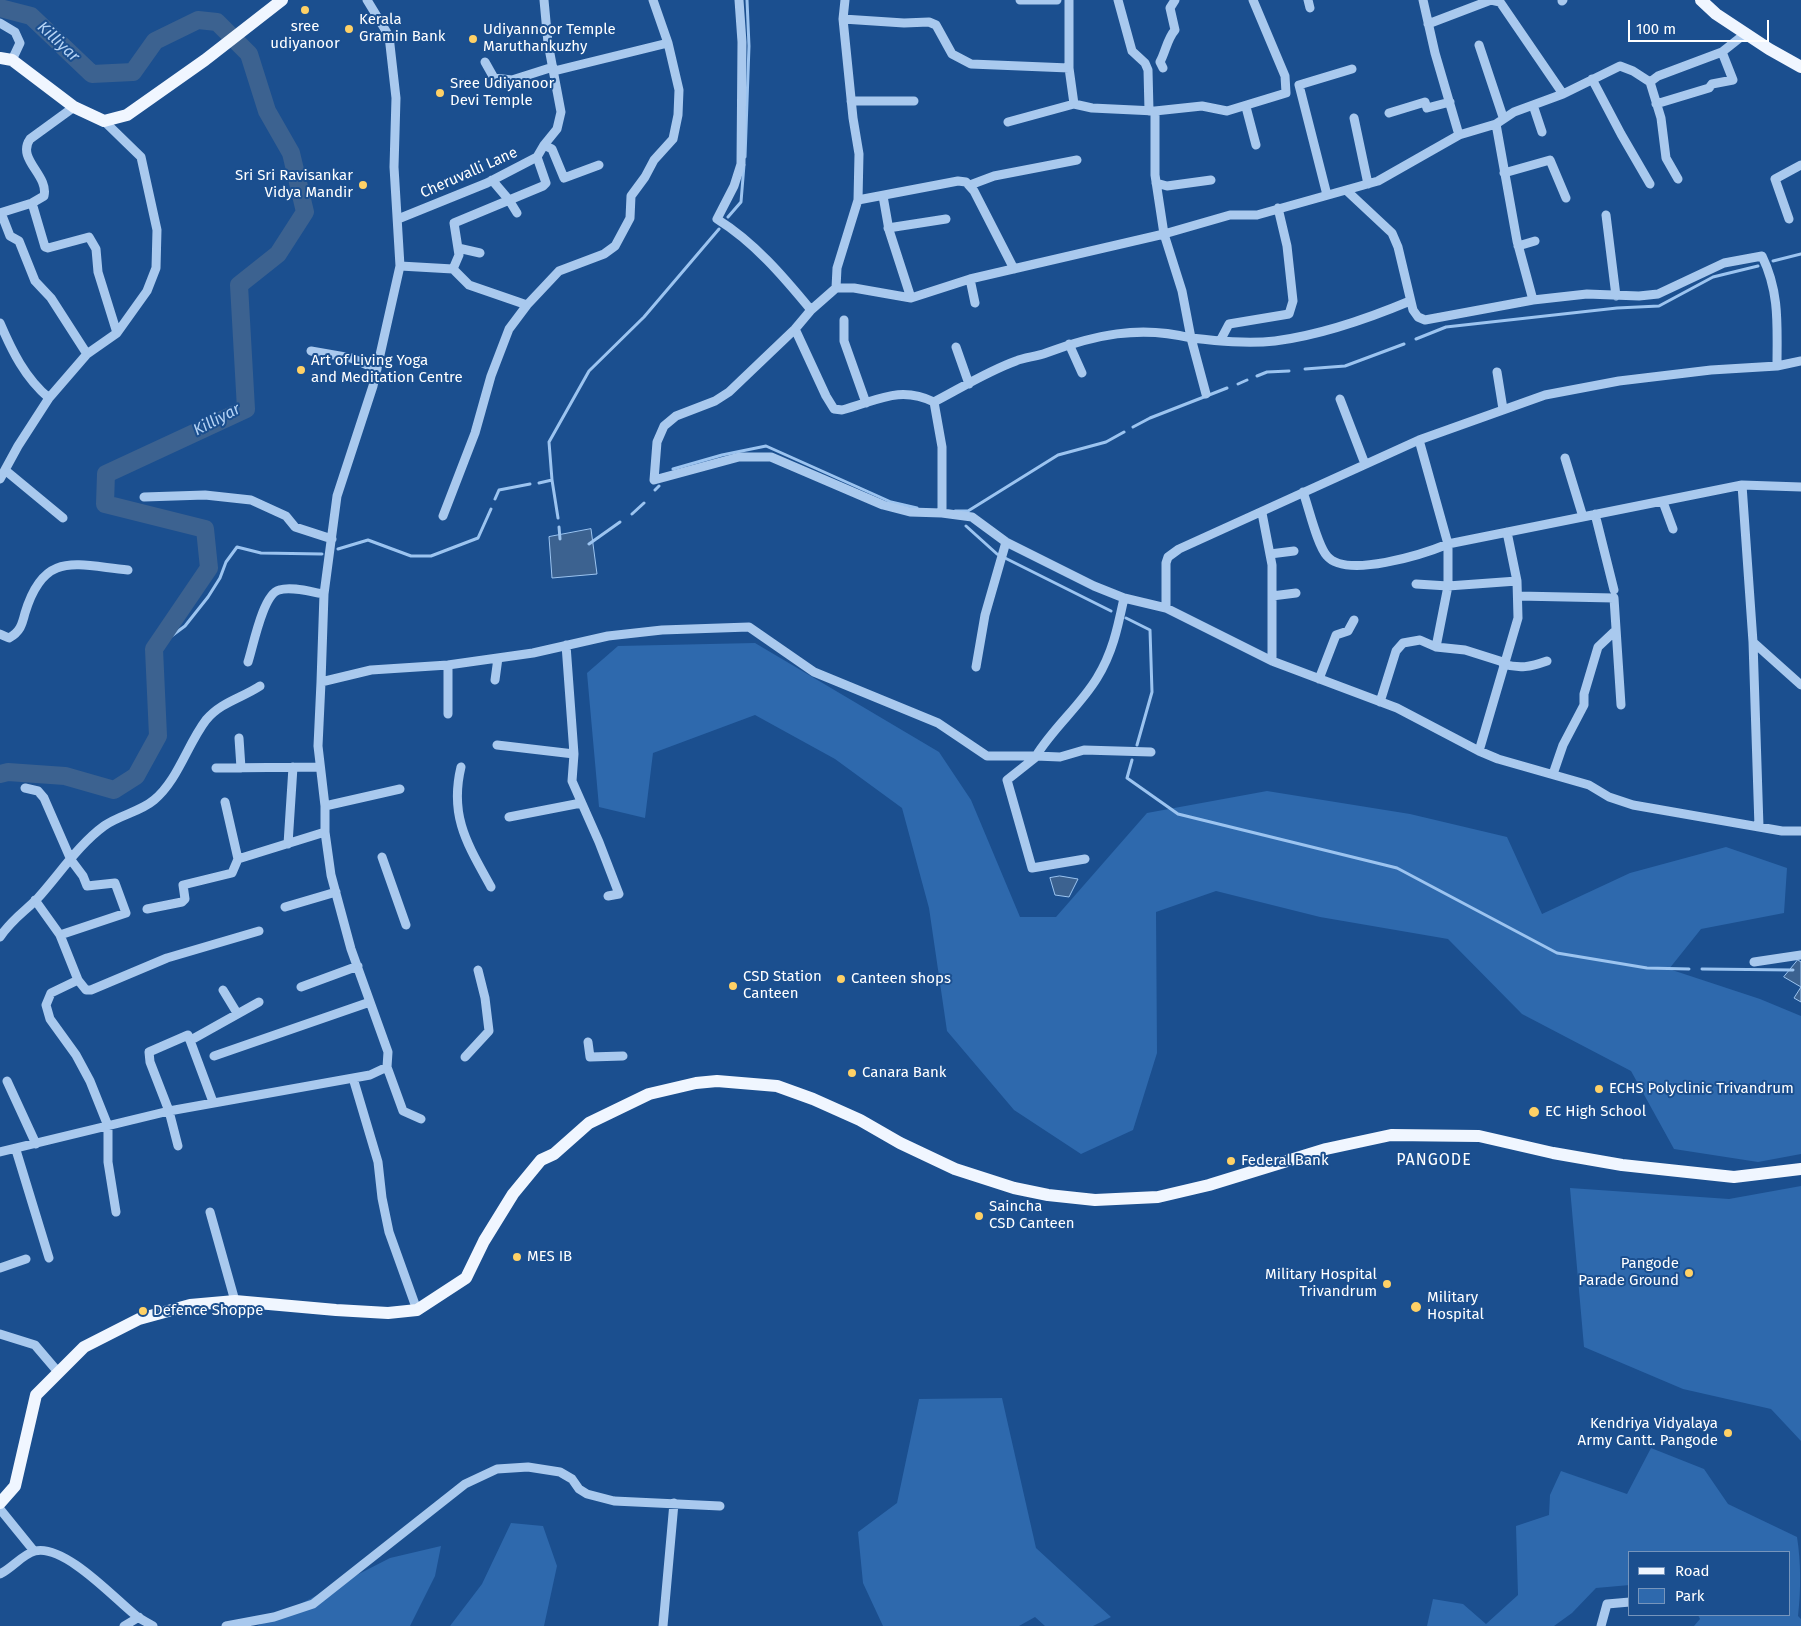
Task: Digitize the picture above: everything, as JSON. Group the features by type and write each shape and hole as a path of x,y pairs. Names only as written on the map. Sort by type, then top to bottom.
{"main road":[{"path":"6,59 74,106 104,121 127,115 205,60 282,0"},
{"path":"1701,0 1716,14 1801,67"},
{"path":"0,1503 15,1486 36,1395 84,1347 139,1319 190,1305 235,1302 336,1310 388,1312 417,1310 466,1278 484,1241 508,1202 541,1160 554,1154 589,1123 649,1094 696,1082 731,1082 777,1086 813,1099 860,1120 900,1143 955,1169 1014,1188 1048,1195 1096,1200 1158,1197 1209,1185 1326,1149 1391,1135 1479,1136 1553,1153 1622,1165 1734,1177 1801,1169"}],"street":[{"path":"367,0 389,36 396,98 394,167 400,266 377,369 338,496 324,594 318,746 325,806 325,832 336,892 358,966 388,1052 387,1067 403,1111 421,1119"},
{"name":"Cheruvalli Lane","path":"398,219 452,199 537,157 556,129 561,112 548,43 544,0"},
{"path":"443,516 475,433 495,364 509,329 526,305 559,271 604,254 615,246 624,233 630,218 631,196 645,178 654,160 673,139 678,115 679,90 668,43 653,0"},
{"path":"739,0 742,42 741,164 732,192 717,219 739,233 778,271 811,310"},
{"path":"836,288 837,268 858,200 859,154 850,100 842,19 845,0"},
{"path":"1020,0 1057,0"},
{"path":"1069,0 1069,68 1074,104"},
{"path":"1118,0 1132,51 1148,70 1156,183 1164,234 1182,291 1191,338 1206,394"},
{"path":"1163,68 1160,62 1166,51 1169,37 1174,30 1170,8 1175,0"},
{"path":"1008,122 1074,104 1092,108 1152,111 1202,106 1227,112 1286,93 1285,76 1253,0"},
{"path":"1423,0 1459,134"},
{"path":"1428,24 1491,0 1500,2 1563,94"},
{"path":"842,19 904,23 929,22 936,25 952,54 971,64 1069,68"},
{"path":"0,23 15,32 20,43 6,59"},
{"path":"1650,82 1658,76 1722,52 1746,34"},
{"path":"486,62 494,78 512,80 668,43"},
{"path":"1479,45 1503,117"},
{"path":"1656,104 1709,88 1712,84 1733,80 1722,52"},
{"path":"1678,179 1666,158 1661,118 1650,82 1633,71 1620,66 1563,94 1503,117 1496,124 1459,134 1384,178 1368,184 1257,215 1230,215 1164,234 970,279 911,298 854,288 836,288 811,310 795,329 729,392 715,401 676,416 664,426 657,442 654,480 739,457 764,456 771,457 884,505 910,512 942,513 972,517 1006,542 1124,598 1166,608 1272,662 1380,702 1479,751 1589,785 1609,797 1633,805 1759,827 1801,831"},
{"path":"1327,195 1299,85 1352,69"},
{"path":"1592,79 1650,184"},
{"path":"850,100 914,101"},
{"path":"1389,113 1425,102 1428,108 1450,102"},
{"path":"1534,105 1542,132"},
{"path":"74,106 30,139 26,145 26,153 45,192 44,196 32,203 0,213 10,236 19,241 36,280 87,354"},
{"path":"1246,107 1256,145"},
{"path":"1354,118 1368,184"},
{"path":"0,479 49,398 87,354 117,333 147,291 156,268 156,230 141,157 104,121"},
{"path":"1496,124 1518,246 1533,300"},
{"path":"544,145 552,149 564,178 598,165"},
{"path":"453,269 459,255 454,223 546,183 537,157"},
{"path":"858,200 958,181 970,185 994,176 1077,160"},
{"path":"1504,173 1550,160 1566,198"},
{"path":"1789,219 1775,180 1801,165"},
{"path":"492,180 509,200 517,214"},
{"path":"1156,183 1167,186 1211,180"},
{"path":"970,185 1014,269"},
{"path":"1346,190 1392,233 1398,247 1413,310 1418,317 1425,320 1533,300 1587,294 1616,296 1658,294 1724,263 1762,256 1771,275 1775,292 1777,366"},
{"path":"883,196 888,228 911,298"},
{"path":"32,203 45,246 48,248 89,237 96,249 98,272 117,333"},
{"path":"1220,341 1229,324 1289,314 1292,300 1287,246 1278,208"},
{"path":"1606,215 1616,296"},
{"path":"888,228 946,219"},
{"path":"1518,246 1535,241"},
{"path":"458,248 480,253"},
{"path":"400,266 453,269 469,285 526,305"},
{"path":"970,279 975,303"},
{"path":"934,402 1016,360 1046,353 1094,337 1133,333 1172,334 1220,341 1274,341 1321,332 1369,318 1410,301"},
{"path":"844,320 844,340 866,403"},
{"path":"0,323 4,341 35,386 49,398"},
{"path":"795,329 830,405 834,409 842,410 888,396 905,394 918,394 934,402"},
{"path":"1069,344 1082,373"},
{"path":"956,347 969,384"},
{"path":"311,351 350,358 377,369"},
{"path":"1166,608 1166,563 1168,557 1178,549 1262,513 1303,492 1419,440 1545,395 1618,381 1711,370 1777,366 1801,361"},
{"path":"1496,372 1503,409"},
{"path":"1340,399 1365,464"},
{"path":"934,402 942,447 942,513"},
{"path":"1419,440 1448,544 1448,586 1436,647"},
{"path":"1565,458 1582,517"},
{"path":"5,470 64,518"},
{"path":"1303,492 1322,548 1328,558 1344,566 1397,560 1429,552 1448,544 1742,485 1801,487"},
{"path":"1742,485 1753,642 1759,827"},
{"path":"144,497 205,495 251,500 286,516 295,527 332,539"},
{"path":"1663,502 1673,529"},
{"path":"1262,513 1270,554 1272,662"},
{"path":"1594,514 1614,590"},
{"path":"1479,751 1503,663 1518,618 1517,581 1507,532"},
{"path":"976,668 985,615 1006,542"},
{"path":"1270,554 1294,551"},
{"path":"0,634 9,638 20,630 29,599 47,573 58,566 128,570"},
{"path":"1416,584 1448,586 1517,581"},
{"path":"248,662 268,598 276,590 284,589 324,594"},
{"path":"1272,596 1296,593"},
{"path":"1518,596 1614,598 1622,705"},
{"path":"1085,859 1032,868 1007,780 1036,756 1047,738 1097,679 1114,646 1124,598"},
{"path":"1319,679 1336,635 1348,631 1354,620"},
{"path":"321,682 370,670 448,665 498,658 608,636 662,630 749,627 814,672 938,723 987,756 1060,757 1084,750 1151,752"},
{"path":"1553,774 1564,745 1584,706 1584,694 1598,647 1616,630"},
{"path":"1380,702 1399,646 1410,641 1420,640 1436,647 1465,650 1503,663 1526,668 1547,661"},
{"path":"1753,642 1801,685"},
{"path":"566,645 574,754 572,781 617,888 618,894 608,896"},
{"path":"495,680 498,658"},
{"path":"448,665 448,714"},
{"path":"0,937 13,919 36,900 91,835 110,821 127,815 154,800 169,784 190,743 207,719 221,706 260,686"},
{"path":"239,738 241,768"},
{"path":"497,745 574,754"},
{"path":"288,844 293,767"},
{"path":"216,768 320,767"},
{"path":"461,767 456,788 458,816 466,843 492,888"},
{"path":"25,788 38,792 44,798 71,860 83,876 87,886 115,883 126,913 60,935"},
{"path":"325,806 400,788"},
{"path":"147,909 182,902 185,899 183,885 232,873 238,859 225,802"},
{"path":"509,817 581,802"},
{"path":"238,859 325,832"},
{"path":"382,857 406,925"},
{"path":"285,907 336,892"},
{"path":"36,900 60,935 78,980 86,990 167,958 259,931"},
{"path":"1754,962 1801,955"},
{"path":"301,987 358,966"},
{"path":"465,1057 488,1031 485,998 478,970"},
{"path":"78,980 51,993 46,1005 50,1019 76,1055 90,1082 108,1126 108,1162 116,1212"},
{"path":"223,990 237,1013"},
{"path":"191,1040 259,1002"},
{"path":"214,1056 370,1002"},
{"path":"178,1146 169,1111 150,1062 149,1052 188,1035 213,1102"},
{"path":"588,1042 590,1056 623,1056"},
{"path":"0,1152 16,1150 169,1111 213,1102 265,1095 309,1084 370,1075 387,1067"},
{"path":"353,1078 378,1162 382,1198 389,1232 417,1310"},
{"path":"7,1081 36,1144"},
{"path":"16,1150 50,1258"},
{"path":"210,1212 235,1302"},
{"path":"0,1268 26,1259"},
{"path":"0,1334 34,1344 58,1372"},
{"path":"226,1626 274,1617 313,1604 466,1484 497,1470 528,1467 560,1472 572,1479 579,1489 587,1494 601,1498 720,1506"},
{"path":"663,1626 674,1503"},
{"path":"0,1509 34,1551"},
{"path":"0,1574 34,1551 47,1550 71,1563 102,1584 139,1617 153,1626"},
{"path":"1601,1626 1607,1604 1628,1602"},
{"path":"124,1626 139,1617"}],"green space":[{"path":"755,643 939,752 971,800 1020,917 1056,917 1147,813 1267,791 1410,814 1507,837 1542,914 1630,873 1726,847 1787,868 1784,913 1701,929 1669,969 1760,999 1801,1016 1801,1154 1758,1162 1674,1149 1631,1071 1522,1014 1448,939 1320,917 1216,891 1156,912 1157,1053 1133,1130 1081,1154 1014,1110 947,1031 929,908 902,808 835,759 755,715 653,753 645,818 599,807 587,673 618,646"},
{"name":"Pangode Parade Ground","path":"1801,1186 1801,1441 1771,1409 1683,1389 1584,1347 1570,1188 1729,1199"},
{"path":"1002,1398 1036,1548 1111,1617 1093,1626 1045,1626 1035,1617 1019,1626 883,1626 863,1583 858,1532 897,1503 919,1399"},
{"path":"1651,1448 1704,1469 1728,1504 1797,1537 1800,1576 1798,1616 1801,1619 1801,1626 1694,1626 1700,1619 1698,1616 1791,1616 1791,1551 1628,1551 1628,1585 1596,1588 1572,1613 1554,1626 1427,1626 1433,1599 1463,1604 1486,1624 1518,1595 1516,1526 1549,1515 1550,1495 1561,1471 1627,1494"},
{"path":"511,1523 543,1526 557,1566 544,1626 450,1626 482,1584"},
{"path":"441,1546 435,1576 410,1626 257,1626 390,1558"}],"shaded area":[{"path":"591,529 597,574 552,578 549,537"},
{"path":"1060,876 1078,879 1069,897 1055,895 1050,878"},
{"path":"1798,960 1801,962 1801,987 1784,977"},
{"path":"1801,987 1801,1002 1794,998"}],"waterway":[{"path":"745,157 749,46 747,0"},
{"name":"Killiyar","path":"0,8 31,16 92,74 133,72 155,41 198,20 217,22 249,54 267,111 291,153 305,212 278,254 239,285 246,409 106,474 105,504 205,529 209,568 154,649 158,736 136,776 114,790 65,776 8,772 0,774"},
{"path":"728,217 741,202 744,165"},
{"path":"539,483 552,480 549,442 589,371 644,317 719,229"},
{"path":"1773,261 1801,254"},
{"path":"1416,339 1446,327 1617,308 1659,306 1713,277 1758,266"},
{"path":"1305,369 1345,366 1404,344"},
{"path":"1257,376 1267,372 1289,371"},
{"path":"1238,384 1247,380"},
{"path":"1133,427 1150,418 1227,388"},
{"path":"955,511 968,511 1058,455 1106,442 1124,432"},
{"path":"673,469 722,455 766,446 891,502 917,508"},
{"path":"552,480 558,518"},
{"path":"495,499 499,490 530,484"},
{"path":"655,490 659,486"},
{"path":"632,514 644,503"},
{"path":"338,549 368,540 411,556 431,556 478,538 491,509"},
{"path":"589,544 620,522"},
{"path":"966,526 997,554 1111,611"},
{"path":"559,527 560,539"},
{"path":"154,649 185,626 208,597 220,578 226,562 237,547 261,553 322,554"},
{"path":"1126,618 1150,630 1152,692 1137,745"},
{"path":"1132,760 1127,778 1178,814 1397,868 1557,953 1647,968 1689,969"},
{"path":"1702,969 1793,970"}],"place":[{"name":"sree udiyanoor","path":"305,10"},
{"name":"Kerala Gramin Bank","path":"349,29"},
{"name":"Udiyannoor Temple Maruthankuzhy","path":"473,39"},
{"name":"Sree Udiyanoor Devi Temple","path":"440,93"},
{"name":"Sri Sri Ravisankar Vidya Mandir","path":"363,185"},
{"name":"Art of Living Yoga and Meditation Centre","path":"301,370"},
{"name":"Canteen shops","path":"841,979"},
{"name":"CSD Station Canteen","path":"733,986"},
{"name":"Canara Bank","path":"852,1073"},
{"name":"ECHS Polyclinic Trivandrum","path":"1599,1089"},
{"name":"EC High School","path":"1534,1112"},
{"name":"Federal Bank","path":"1231,1161"},
{"name":"Saincha CSD Canteen","path":"979,1216"},
{"name":"MES IB","path":"517,1257"},
{"name":"Pangode Parade Ground","path":"1689,1273"},
{"name":"Military Hospital Trivandrum","path":"1387,1284"},
{"name":"Military Hospital","path":"1416,1307"},
{"name":"Defence Shoppe","path":"143,1311"},
{"name":"Kendriya Vidyalaya Army Cantt. Pangode","path":"1728,1433"}],"district":[{"name":"PANGODE","path":"1434,1161"}]}
